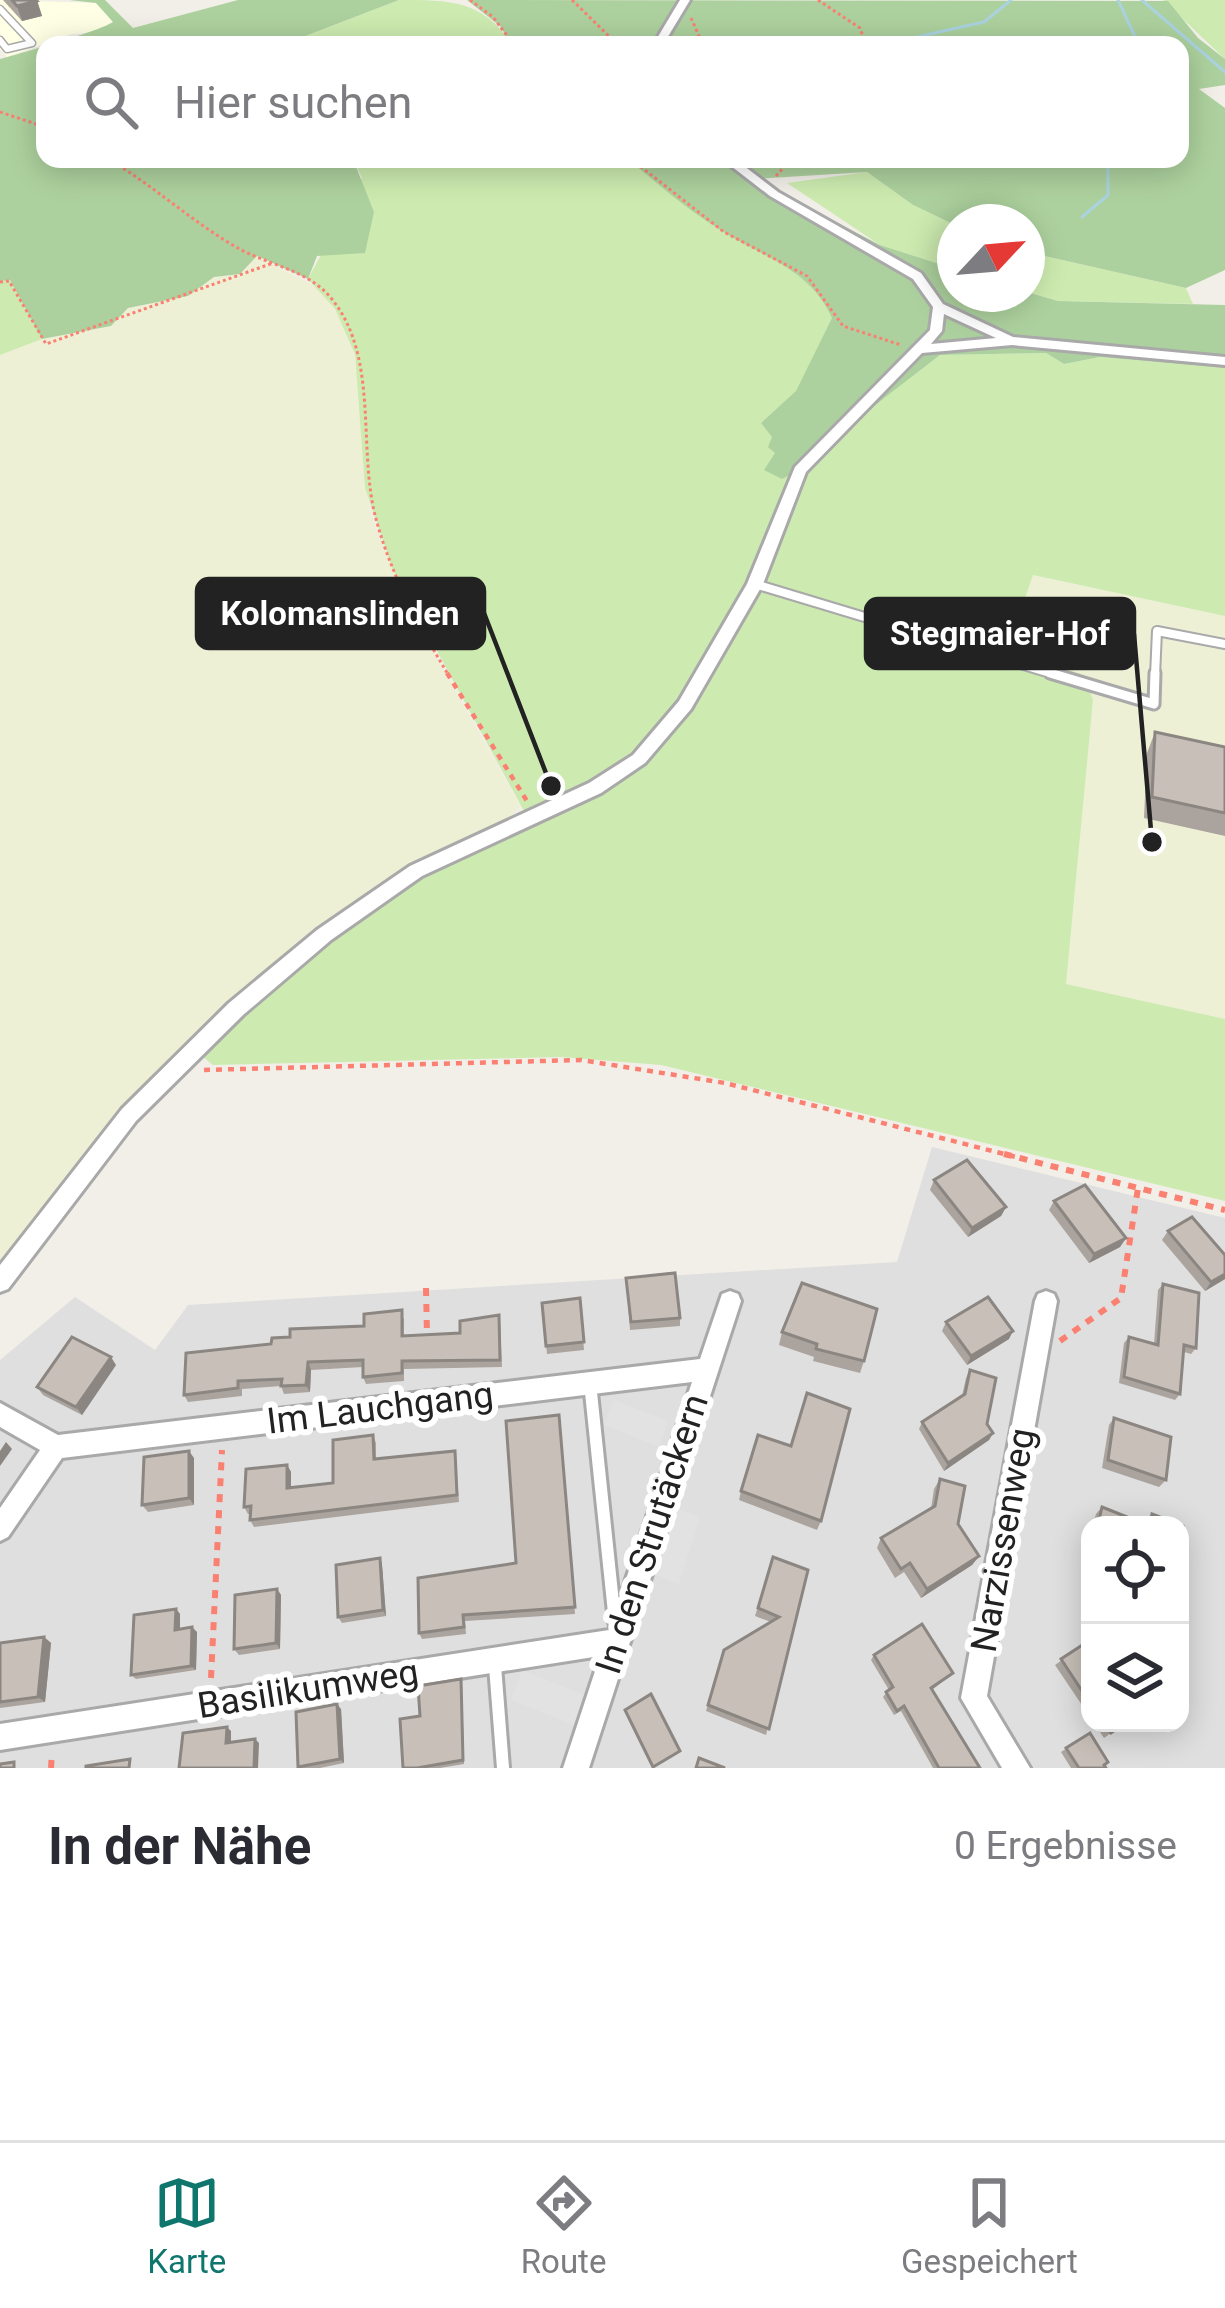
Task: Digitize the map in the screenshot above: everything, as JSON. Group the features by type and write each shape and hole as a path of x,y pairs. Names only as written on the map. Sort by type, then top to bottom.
{"street":[{"path":"663,36 685,0"},
{"path":"740,168 775,194 917,276 937,304"},
{"path":"0,1282 129,1114 236,1010 416,871 596,788 639,759 661,737 685,705 755,584 800,470 936,332 938,312"},
{"path":"950,312 1012,340"},
{"path":"918,349 1012,340 1225,361"},
{"name":"In den Strutäckern","path":"576,1768 730,1301"},
{"name":"Narzissenweg","path":"1017,1768 974,1698 1046,1301"},
{"name":"Im Lauchgang","path":"56,1447 705,1369"},
{"path":"0,1414 56,1447 0,1529"},
{"name":"Basilikumweg","path":"0,1737 617,1641"}],"lane":[{"path":"0,9 32,43 8,49 0,40"},
{"path":"755,584 1154,704 1157,631 1225,644"},
{"path":"590,1383 617,1641"},
{"path":"495,1660 503,1768"}],"path":[{"path":"470,0 493,17 507,36"},
{"path":"572,0 609,36"},
{"path":"818,0 860,28 863,36"},
{"path":"675,12 691,17 699,36"},
{"path":"0,112 36,124"},
{"path":"125,168 236,247 312,279 343,315 357,348 367,476 387,550 424,630 536,817"},
{"path":"642,168 724,232 807,276 843,326 918,349"},
{"path":"775,194 780,168"},
{"path":"0,282 9,281 46,344 273,263"},
{"path":"182,1063 200,1071 581,1060 622,1065 725,1083 1225,1210"},
{"path":"1036,1358 1121,1298 1138,1188"},
{"path":"426,1288 428,1357"},
{"path":"210,1704 224,1426"}],"shaded area":[{"path":"0,0 96,3 113,21 99,32 36,36 36,47 7,57 0,49"},
{"path":"257,256 320,289 349,332 355,354 365,488 374,523 416,620 520,806 504,823 273,970 0,1266 0,355 42,339 111,326 128,308 188,296 214,277 240,274"},
{"path":"1033,575 1225,616 1225,1019 1066,984 1093,700 1008,650"},
{"path":"932,1147 1225,1218 1225,1768 0,1768 0,1360 75,1297 155,1350 188,1305 897,1262"},
{"path":"614,1400 668,1421 659,1447 604,1425"},
{"path":"673,1507 700,1517 679,1584 651,1573"},
{"path":"522,1670 584,1695 574,1725 511,1700"}],"green space":[{"path":"69,0 105,0 133,28 238,0 399,0 305,36 77,36 113,22 96,3"},
{"path":"399,0 464,6 489,19 505,36 305,36"},
{"path":"467,0 1168,1 1198,38 1225,59 1225,85 1199,89 1225,108 1225,270 1186,288 1045,256 1045,204 937,204 937,216 867,172 754,179 880,245 937,263 937,312 1045,312 1045,297 1225,305 1225,368 1100,357 1064,364 1046,353 940,355 869,410 861,408 800,470 782,479 764,470 775,453 768,447 772,437 761,423 796,391 832,318 823,301 797,275 705,220 639,168 1189,168 1189,36 506,36"},
{"path":"1163,0 1225,0 1225,59"},
{"path":"36,49 36,168 357,168 374,212 365,253 317,256 308,279 257,256 240,274 214,277 188,296 128,308 111,326 42,339 10,280 0,281 0,59"},
{"path":"357,168 642,168 714,226 801,278 833,318 796,392 761,423 869,410 940,355 1046,353 1064,364 1100,357 1225,368 1225,616 1033,575 1008,649 1084,675 1093,700 1066,984 1225,1019 1225,1201 661,1065 561,1057 213,1065 203,1057 204,1050 263,995 367,911 426,875 532,826 393,570 365,488 355,354 335,309 308,279 362,178"},
{"path":"867,172 937,216 937,263 880,245 787,183"},
{"path":"1045,256 1186,288 1193,304 1045,297"},
{"path":"10,280 42,339 0,355 0,281"}],"building":[{"path":"1155,732 1225,747 1225,813 1152,797"},
{"path":"967,1160 1006,1207 972,1228 934,1180"},
{"path":"1085,1185 1126,1238 1094,1254 1054,1201"},
{"path":"1192,1217 1225,1255 1225,1274 1211,1282 1168,1231"},
{"path":"675,1273 680,1318 631,1322 626,1278"},
{"path":"802,1283 877,1309 864,1361 816,1349 817,1344 782,1332"},
{"path":"1163,1284 1199,1293 1196,1348 1184,1345 1180,1394 1124,1377 1129,1337 1158,1345"},
{"path":"988,1297 1013,1331 971,1356 946,1322"},
{"path":"580,1298 584,1342 546,1346 542,1303"},
{"path":"402,1310 402,1336 460,1333 460,1321 499,1315 500,1360 402,1361 402,1373 363,1377 363,1360 308,1362 306,1385 281,1386 282,1379 238,1381 238,1388 184,1395 186,1353 271,1344 272,1338 290,1337 290,1329 364,1326 364,1314"},
{"path":"72,1337 111,1357 76,1407 37,1387"},
{"path":"970,1370 996,1378 987,1424 993,1433 948,1463 922,1422 965,1394"},
{"path":"807,1393 850,1409 821,1521 741,1491 758,1435 791,1446"},
{"path":"559,1415 575,1607 463,1615 464,1627 419,1633 418,1578 516,1563 506,1421"},
{"path":"1114,1418 1171,1437 1166,1480 1108,1460"},
{"path":"373,1435 374,1459 455,1451 457,1495 250,1520 251,1506 244,1507 246,1469 287,1465 287,1488 333,1483 333,1440"},
{"path":"189,1451 189,1498 142,1505 144,1457"},
{"path":"940,1479 965,1486 958,1524 979,1556 927,1589 910,1563 901,1569 881,1538 935,1506"},
{"path":"1102,1507 1124,1516 1100,1516"},
{"path":"773,1557 808,1570 769,1729 708,1705 724,1650 779,1617 758,1608"},
{"path":"380,1558 383,1610 338,1617 336,1565"},
{"path":"277,1589 276,1643 234,1649 235,1595"},
{"path":"176,1609 175,1630 192,1627 191,1666 131,1675 134,1615"},
{"path":"922,1624 953,1673 931,1688 980,1768 939,1768 904,1706 897,1711 886,1692 893,1687 874,1655"},
{"path":"44,1637 38,1697 0,1702 0,1643"},
{"path":"1081,1646 1081,1689 1061,1659"},
{"path":"461,1679 463,1760 403,1768 400,1719 420,1716 418,1686"},
{"path":"651,1694 680,1751 653,1767 625,1710"},
{"path":"337,1704 340,1759 298,1767 296,1712"},
{"path":"227,1727 226,1743 255,1739 254,1768 179,1768 183,1733"},
{"path":"1090,1733 1108,1762 1106,1768 1079,1768 1066,1748"},
{"path":"699,1758 725,1768 696,1768"},
{"path":"130,1759 129,1768 86,1768 86,1766"}],"waterway":[{"path":"921,36 984,22 1011,0"},
{"path":"1118,0 1135,36"},
{"path":"1142,0 1184,36"},
{"path":"1189,41 1225,72"},
{"path":"1082,217 1108,195 1108,168"}],"place":[{"name":"Kolomanslinden","path":"551,786"},
{"name":"Stegmaier-Hof","path":"1152,842"}]}
